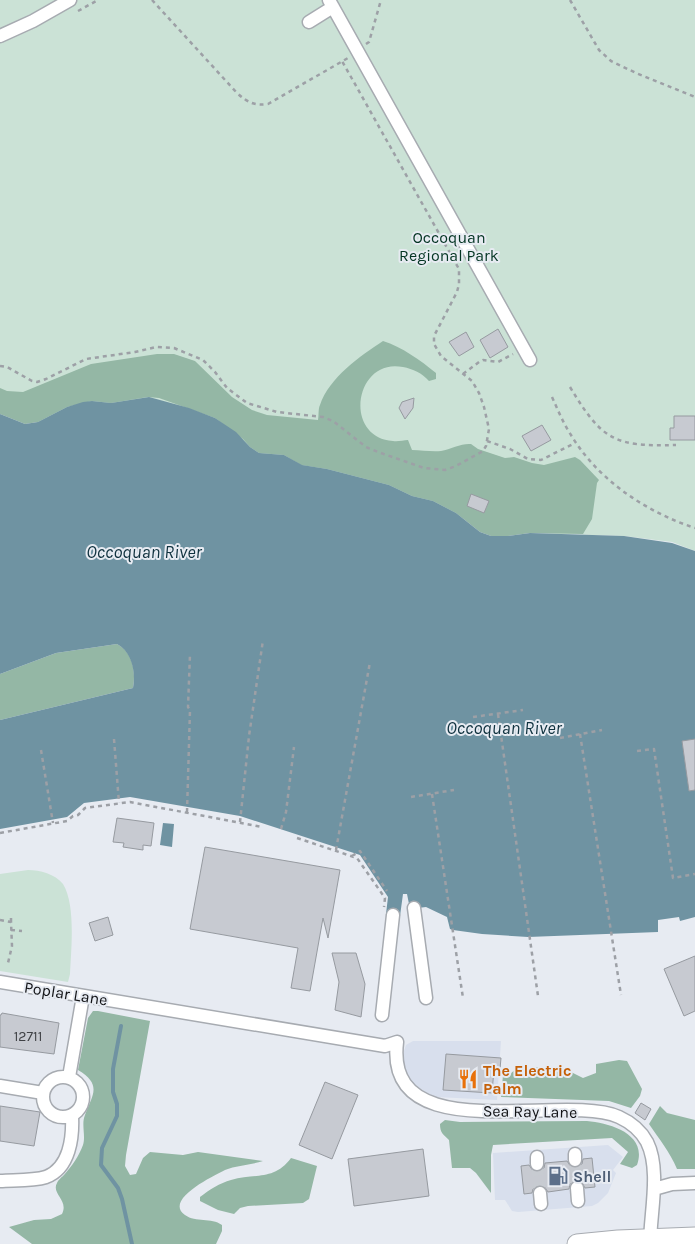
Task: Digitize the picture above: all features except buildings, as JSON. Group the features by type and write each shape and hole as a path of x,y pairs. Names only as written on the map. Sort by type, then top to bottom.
{"highway":[{"path":"577,1244 695,1237"}],"street":[{"path":"0,36 33,21 70,0"},
{"path":"309,22 331,3 530,360"},
{"path":"414,908 426,998"},
{"path":"382,1016 388,915"},
{"name":"Poplar Lane","path":"0,982 385,1046 397,1042"},
{"path":"69,1077 83,996"},
{"name":"Sea Ray Lane","path":"397,1042 397,1061 405,1084 414,1094 432,1104 445,1108 474,1110 592,1112 618,1117 632,1125 647,1143 652,1162 654,1189 650,1241"},
{"path":"69,1077 79,1084 84,1096 81,1108 72,1116 59,1118 48,1111 43,1100 43,1093 46,1087 56,1078 69,1077"},
{"path":"0,1086 43,1093"},
{"path":"0,1181 39,1178 52,1173 63,1162 70,1146 72,1116"},
{"path":"654,1189 672,1184 695,1183"}],"path":[{"path":"152,0 236,93 254,105 268,104 358,52 369,42 381,0"},
{"path":"570,0 599,50 611,60 636,73 695,97"},
{"path":"0,366 7,367 37,382 46,380 86,359 156,347 174,348 203,360 227,388 247,403 283,413 323,417 333,421 366,447 424,468 444,470 456,466 482,451 487,441 489,429 479,393 472,381 441,356 434,344 434,336 457,292 459,269 342,61"},
{"path":"463,374 478,362 483,360 498,362 524,349"},
{"path":"570,387 590,418 600,429 612,437 635,445 676,446"},
{"path":"552,397 576,442 605,476 629,495 654,511 695,528"},
{"path":"487,441 510,450 528,460 541,460 576,442"},
{"path":"240,822 249,736 263,640"},
{"path":"187,813 190,654"},
{"path":"336,851 370,662"},
{"path":"474,717 523,710"},
{"path":"498,714 538,996"},
{"path":"560,738 602,730"},
{"path":"580,734 621,995"},
{"path":"114,739 120,804"},
{"path":"281,829 286,812 294,747"},
{"path":"637,751 654,748 673,878 695,874"},
{"path":"41,750 53,823"},
{"path":"411,797 454,790"},
{"path":"432,794 463,998"},
{"path":"0,833 67,821 73,816 78,815 85,808 130,802 262,827"},
{"path":"297,838 357,858 385,898 388,915"},
{"path":"352,856 360,851 387,891"},
{"path":"8,963 12,946 11,915"},
{"path":"0,920 10,922"},
{"path":"11,930 22,931"}],"shaded area":[{"path":"413,1041 501,1041 497,1100 436,1097 417,1089 406,1076 403,1054 406,1045"},
{"path":"608,1145 623,1157 613,1170 616,1173 608,1193 592,1206 518,1212 512,1211 505,1200 495,1200 493,1153"}],"green space":[{"name":"Occoquan Regional Park","path":"0,0 695,0 695,551 672,542 624,536 530,533 0,414"},
{"path":"383,341 404,350 417,359 436,373 436,379 429,381 417,372 403,367 387,367 374,374 365,385 361,399 361,413 366,426 377,436 395,441 408,440 412,450 441,451 460,445 471,444 478,449 505,458 514,457 544,465 575,457 599,480 592,519 583,534 530,533 491,536 480,532 456,513 433,501 412,496 389,485 327,469 301,465 284,455 259,453 215,418 159,398 148,397 111,403 92,401 67,407 38,422 25,424 0,414 0,388 7,391 23,392 91,364 157,354 174,354 195,361 232,397 252,410 267,415 318,420 319,407 330,386 346,368"},
{"path":"117,644 130,657 134,676 133,688 0,720 0,674 56,653"},
{"path":"28,870 52,875 63,884 67,893 72,928 68,982 0,971 0,874"},
{"path":"93,1011 150,1021 126,1155 125,1166 130,1175 136,1174 143,1158 150,1152 183,1155 198,1152 263,1161 225,1170 202,1182 185,1195 181,1202 180,1209 185,1215 194,1219 213,1221 222,1225 222,1231 216,1244 32,1244 9,1227 34,1220 51,1219 62,1214 64,1209 56,1187 58,1181 75,1161 83,1145 84,1119 94,1091 91,1081 78,1070 88,1018"},
{"path":"619,1060 627,1061 642,1089 640,1096 631,1108 609,1101 501,1097 503,1075 510,1074 516,1069 541,1067 565,1069 583,1078 596,1073 596,1064"},
{"path":"660,1106 667,1113 695,1120 695,1169 677,1169 668,1151 649,1124"},
{"path":"445,1120 460,1122 587,1121 606,1124 625,1132 632,1138 637,1145 639,1154 637,1165 632,1168 620,1164 628,1152 612,1138 493,1145 491,1155 491,1193 470,1168 452,1168 449,1140 442,1133 440,1127 440,1124"},
{"path":"291,1158 317,1166 309,1199 303,1203 248,1206 240,1208 234,1214 218,1210 200,1201 200,1197 227,1181 271,1173 285,1165"}],"water":[{"name":"Occoquan River","path":"149,397 189,408 215,418 236,432 250,447 259,453 284,455 302,465 327,469 389,485 412,496 433,501 456,513 480,532 491,536 530,533 624,536 672,543 695,551 695,917 680,921 679,917 658,920 658,932 528,937 453,930 450,929 447,917 426,907 410,909 407,894 403,894 400,916 386,914 388,897 360,855 240,816 130,797 84,803 67,817 0,829 0,720 133,688 134,676 129,657 117,644 56,653 0,674 0,414 25,424 38,422 67,407 83,402 111,403"},
{"path":"163,823 174,824 172,847 160,845"}],"waterway":[{"path":"121,1026 113,1069 113,1092 117,1104 117,1116 102,1148 101,1165 118,1188 132,1244"}],"tunnel":[{"path":"575,1160 577,1188"},
{"path":"537,1164 540,1193"}],"place":[{"name":"The Electric Palm","path":"468,1079"},
{"name":"Shell","path":"558,1176"}]}
